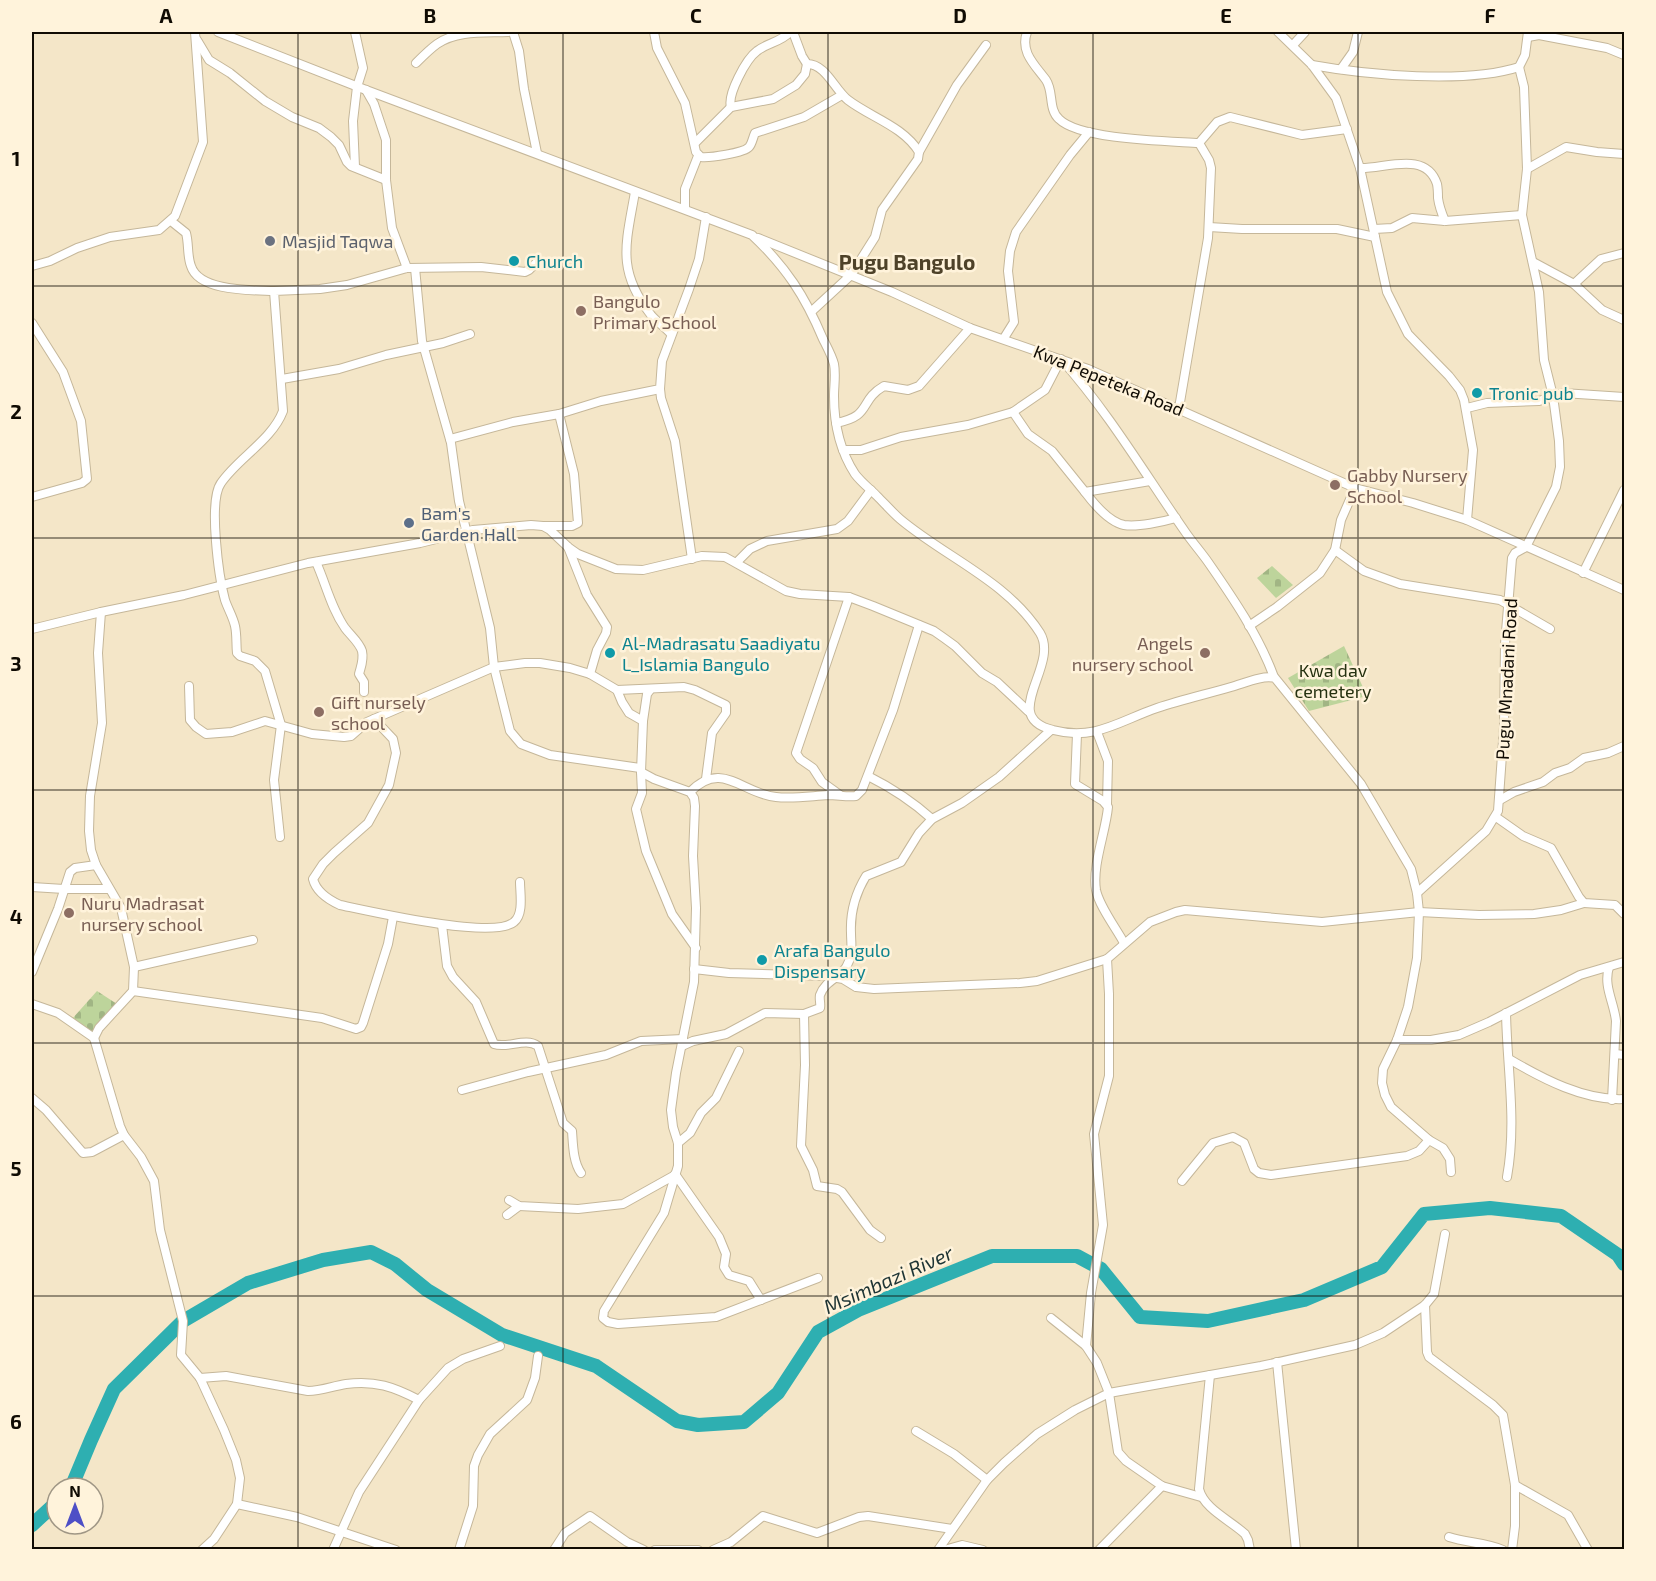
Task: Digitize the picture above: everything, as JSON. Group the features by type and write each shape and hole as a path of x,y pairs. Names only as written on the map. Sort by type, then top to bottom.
{"street":[{"name":"Kwa Pepeteka Road","path":"218,32 362,89 752,235 851,275 970,328 1061,359 1179,408 1266,450 1356,488 1467,520 1624,590"},
{"path":"355,32 363,68 362,89 353,121 355,167"},
{"path":"416,63 437,44 448,38 459,35 508,32"},
{"path":"513,32 519,51 537,153"},
{"path":"654,32 657,48 685,103 698,156 685,189 685,209"},
{"path":"731,107 730,98 743,69 754,54 792,32 801,56 807,64 819,67 842,95 888,123 919,152"},
{"path":"1028,32 1025,40 1027,55 1048,84 1052,107 1064,123 1089,132 1146,140 1199,143"},
{"path":"1278,32 1312,65 1336,98 1360,168 1384,284 1401,324 1455,383 1467,408 1473,450 1467,520"},
{"path":"1293,45 1305,32"},
{"path":"1341,69 1353,52 1359,32"},
{"path":"195,34 205,54 214,64 230,73 279,110 331,136 339,145 347,162 386,180"},
{"path":"32,266 110,237 159,230 171,221 185,192 203,142 195,34"},
{"path":"1526,548 1556,487 1559,477 1559,441 1553,396 1544,360 1539,292 1522,215 1527,169 1524,87 1519,67 1525,55 1528,34 1607,48 1624,55"},
{"path":"812,311 851,275 875,237 882,210 918,159 919,152 957,85 986,45"},
{"path":"694,143 731,107 780,96 801,80 807,64"},
{"path":"1312,65 1429,76 1490,73 1519,67"},
{"path":"362,89 374,104 386,140 386,180 392,228 411,268 424,348 431,368 440,411 450,439 466,531 490,628 494,667 510,732 521,744 550,754 640,770 654,779 690,792 694,798 693,855 696,908 694,981 671,1110 678,1143 678,1166 664,1213 604,1311 605,1321 618,1324 708,1319 818,1278"},
{"path":"698,156 709,158 745,150 750,146 755,134 804,117 842,95"},
{"path":"1199,143 1217,122 1230,117 1295,135 1347,129"},
{"path":"1004,338 1014,322 1008,271 1010,251 1016,232 1089,132"},
{"path":"1179,408 1209,227 1210,168 1209,160 1199,143"},
{"path":"1527,169 1566,147 1624,154"},
{"path":"1360,168 1376,168 1400,163 1421,166 1437,183 1445,221"},
{"path":"635,192 626,262 628,277 632,287 649,311 671,334"},
{"path":"1209,227 1337,229 1375,233 1412,218 1445,221 1522,215"},
{"path":"692,559 675,441 660,389 662,361 681,314 699,259 706,217"},
{"path":"171,221 186,233 193,272 203,280 222,286 274,291 320,289 347,285 411,268 481,267 525,272 537,262"},
{"path":"752,235 797,286 812,311 834,364 836,423 845,457 857,476 900,519 1011,600 1038,631 1045,651 1028,711"},
{"path":"1574,284 1601,259 1624,253"},
{"path":"1533,261 1574,284 1602,310 1624,321"},
{"path":"274,291 284,404 281,418 217,489 215,497 216,543 225,601 235,623 237,653 255,660 265,671 281,725 274,780 280,837"},
{"path":"32,323 56,358 74,401 83,436 87,479 82,483 32,497"},
{"path":"836,423 860,415 870,396 884,386 908,390 919,386 970,328"},
{"path":"282,379 339,369 470,334"},
{"path":"843,450 861,450 902,437 968,425 1013,411 1045,390 1061,359 1105,412 1150,481 1207,560 1249,626 1274,677 1360,783 1411,869 1419,912 1417,958 1408,1007 1397,1040 1383,1069 1382,1083 1391,1107 1429,1140 1443,1148 1450,1159 1451,1172"},
{"path":"450,439 513,422 559,414 601,401 660,389"},
{"path":"1467,408 1487,403 1539,401 1563,393 1624,397"},
{"path":"1013,411 1028,434 1052,451 1099,508 1123,525 1161,522 1176,518"},
{"path":"32,629 184,595 316,562 420,543 466,531 531,525 572,526 578,523 574,474 559,414"},
{"path":"1085,492 1150,481"},
{"path":"1249,626 1320,573 1335,550 1341,520 1356,488"},
{"path":"737,562 750,549 767,541 837,529 848,521 871,490"},
{"path":"1583,573 1624,490"},
{"path":"543,526 579,555 616,569 643,570 712,555 725,557 786,591 849,597 934,631 956,646 982,673 997,682 1040,725 1051,730 1077,734 1097,732 1157,708 1274,677"},
{"path":"568,547 587,595 607,627 590,674"},
{"name":"Pugu Mnadani Road","path":"1417,893 1486,831 1496,817 1500,800 1505,644 1512,558 1515,553 1526,548"},
{"path":"1335,550 1364,571 1400,584 1500,600 1550,629"},
{"path":"316,562 332,607 360,647 363,665 359,674 364,682 364,692"},
{"path":"841,795 822,782 813,768 800,759 796,753 849,597"},
{"path":"94,1038 99,1028 133,991 134,967 121,908 96,865 89,831 90,796 102,723 98,653 101,612"},
{"path":"690,792 706,779 731,780 765,796 780,798 856,796 862,790 893,710 919,625"},
{"path":"189,686 190,720 201,731 222,734 265,721 312,734 344,736 351,736 363,725 375,719 494,667 525,663 554,664 590,674 617,690 690,688 726,705 726,713 712,733 706,779"},
{"path":"617,690 629,712 643,721"},
{"path":"650,690 647,694 643,721 640,770 642,793 636,809 646,851 672,914 696,948"},
{"path":"375,719 393,739 396,753 389,785 368,823 328,859 313,882 329,900 393,917 442,925 496,927 513,923 519,913 520,882"},
{"path":"462,1090 606,1055 641,1041 693,1041 726,1034 765,1013 804,1014 820,1008 820,995 827,984 844,971 852,954 854,901 863,881 871,873 901,862 919,833 932,819 979,792 1018,762 1051,730"},
{"path":"1097,732 1109,766 1108,810 1101,842 1096,886 1124,943"},
{"path":"1077,734 1075,784 1107,804"},
{"path":"1500,800 1514,792 1543,782 1584,758 1608,753 1624,746"},
{"path":"868,776 906,797 932,819"},
{"path":"1496,817 1523,836 1551,848 1584,903"},
{"path":"32,972 56,915 71,870 96,865"},
{"path":"32,887 109,889"},
{"path":"694,969 729,973 807,974 836,977 856,987 874,989 1011,983 1037,981 1107,959 1150,922 1185,910 1322,922 1419,912 1479,915 1534,914 1561,910 1584,903 1616,905 1624,914"},
{"path":"133,991 322,1018 348,1027 361,1027 388,944 393,917"},
{"path":"442,925 447,966 453,978 476,1002 492,1041 497,1046 535,1044 563,1123 571,1129 574,1154 581,1173"},
{"path":"134,967 253,940"},
{"path":"1086,1346 1090,1293 1103,1226 1094,1134 1109,1076 1110,994 1107,959"},
{"path":"1397,1040 1431,1040 1459,1035 1580,975 1624,962"},
{"path":"1609,967 1606,980 1615,1010 1620,1055 1612,1100"},
{"path":"32,1004 58,1013 94,1038 124,1135 152,1175 160,1230 183,1321 181,1355 200,1378 236,1460 240,1485 237,1504 214,1539 202,1550"},
{"path":"1506,1013 1512,1107 1512,1146 1507,1177"},
{"path":"804,1014 802,1151 813,1170 818,1186 842,1192 870,1230 881,1238"},
{"path":"678,1143 690,1133 701,1113 716,1098 739,1051"},
{"path":"1509,1059 1560,1085 1612,1100 1624,1099"},
{"path":"32,1098 46,1110 83,1153 92,1152 124,1135"},
{"path":"1182,1180 1213,1143 1227,1137 1233,1137 1244,1143 1254,1169 1271,1176 1407,1156 1419,1151 1429,1140"},
{"path":"509,1200 519,1206 582,1209 619,1205 669,1180 675,1174"},
{"path":"675,1174 719,1237 726,1254 724,1267 726,1272 749,1281 761,1300"},
{"path":"507,1215 519,1206"},
{"path":"938,1550 987,1480 1037,1434 1075,1410 1109,1393 1355,1345 1383,1333 1425,1305 1434,1294 1446,1234"},
{"path":"1425,1305 1426,1352 1429,1357 1503,1415 1515,1485 1515,1526 1512,1550"},
{"path":"1051,1318 1086,1346 1097,1363 1109,1393 1118,1452 1134,1468 1162,1486 1201,1497 1245,1534 1250,1550"},
{"path":"333,1550 366,1480 419,1400 448,1368 463,1359 500,1346"},
{"path":"459,1550 473,1506 474,1466 478,1455 490,1434 527,1400 535,1378 538,1356"},
{"path":"1277,1362 1296,1550"},
{"path":"1201,1497 1199,1481 1210,1375"},
{"path":"200,1378 226,1376 308,1391 346,1384 380,1383 419,1400"},
{"path":"916,1431 954,1454 987,1480"},
{"path":"1515,1485 1568,1515 1588,1550"},
{"path":"1099,1550 1162,1486"},
{"path":"237,1504 297,1517 396,1550"},
{"path":"554,1550 557,1542 565,1533 590,1516 621,1538 644,1550"},
{"path":"713,1550 731,1542 763,1516 817,1533 868,1516 952,1529"},
{"path":"1449,1537 1461,1541 1494,1545 1503,1550"},
{"path":"944,1550 962,1545 983,1550"},
{"path":"655,1550 698,1550"}],"green space":[{"path":"1272,566 1293,585 1276,598 1257,578"},
{"name":"Kwa dav cemetery","path":"1344,646 1367,696 1309,711 1288,678"},
{"path":"97,991 117,1004 93,1033 72,1019"}],"waterway":[{"name":"Msimbazi River","path":"76,1476 114,1389 183,1321 248,1283 323,1260 371,1252 395,1264 427,1290 502,1335 596,1366 677,1421 698,1425 744,1422 778,1393 818,1332 858,1310 992,1256 1077,1256 1101,1269 1140,1317 1208,1321 1304,1300 1382,1267 1424,1214 1490,1208 1561,1216 1618,1255 1624,1264"},
{"name":"Msimbazi River","path":"32,1525 45,1513"}],"place":[{"name":"Masjid Taqwa","path":"270,241"},
{"name":"Church","path":"514,261"},
{"name":"Bangulo Primary School","path":"581,311"},
{"name":"Tronic pub","path":"1477,393"},
{"name":"Gabby Nursery School","path":"1335,485"},
{"name":"Bam's Garden Hall","path":"409,523"},
{"name":"Al-Madrasatu Saadiyatu L_Islamia Bangulo","path":"610,653"},
{"name":"Angels nursery school","path":"1205,653"},
{"name":"Gift nursely school","path":"319,712"},
{"name":"Nuru Madrasat nursery school","path":"69,913"},
{"name":"Arafa Bangulo Dispensary","path":"762,960"}],"district":[{"name":"Pugu Bangulo","path":"907,261"}]}
